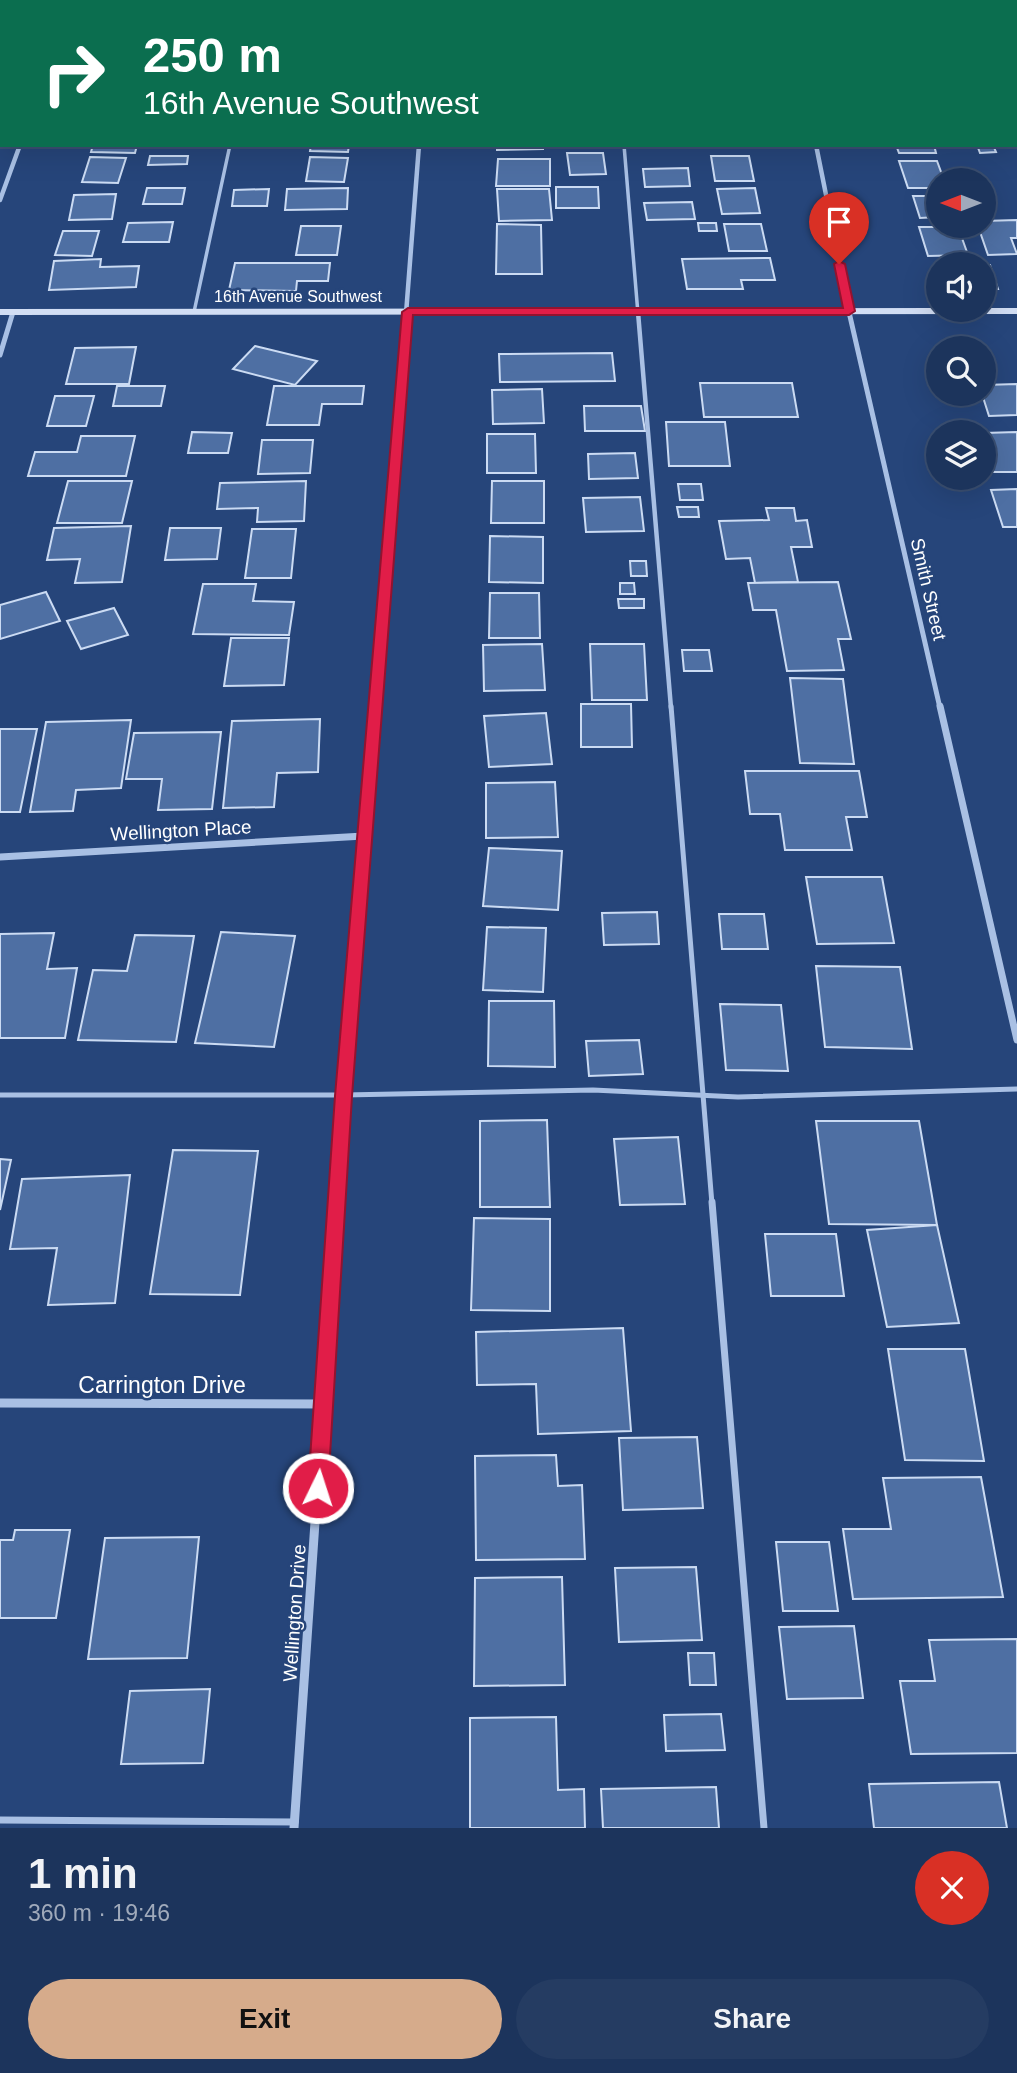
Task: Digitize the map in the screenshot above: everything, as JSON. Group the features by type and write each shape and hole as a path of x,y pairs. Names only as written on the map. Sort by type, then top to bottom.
{"street":[{"path":"0,200 19,147"},
{"name":"Wellington Drive","path":"295,1825 344,1096 408,312 419,147"},
{"name":"Smith Street","path":"816,147 849,311 1017,1040"},
{"name":"16th Avenue Southwest","path":"0,312 1017,311"},
{"path":"0,355 13,312"},
{"name":"Wellington Place","path":"0,857 364,836"},
{"name":"Carrington Drive","path":"0,1403 324,1404"}],"lane":[{"path":"194,312 230,147"},
{"path":"624,147 640,312 649,453 656,501 656,534 764,1828"},
{"path":"0,1095 344,1096 593,1090 703,1093 738,1097 1017,1089"},
{"path":"0,1820 295,1825"}],"building":[{"path":"92,147 136,147 135,153 91,152"},
{"path":"311,147 349,147 348,152 310,151"},
{"path":"497,147 543,147 543,149 497,150"},
{"path":"897,147 934,147 936,153 899,153"},
{"path":"978,147 994,147 996,152 980,153"},
{"path":"567,153 603,153 606,174 570,175"},
{"path":"150,156 188,156 187,164 148,165"},
{"path":"711,156 749,156 754,181 715,181"},
{"path":"90,157 126,158 118,183 82,182"},
{"path":"310,157 348,158 344,182 306,181"},
{"path":"498,159 550,159 550,186 496,186"},
{"path":"899,161 937,161 940,168 926,168 926,188 908,188"},
{"path":"688,168 690,186 645,187 643,169"},
{"path":"556,187 598,187 599,208 556,208"},
{"path":"147,188 185,188 182,204 143,204"},
{"path":"348,188 347,209 285,210 287,189"},
{"path":"755,188 760,213 722,214 717,189"},
{"path":"269,189 267,206 232,206 234,190"},
{"path":"497,189 549,189 552,220 499,221"},
{"path":"116,194 112,219 69,220 74,195"},
{"path":"913,196 926,196 926,218 920,218"},
{"path":"692,202 695,219 647,220 644,203"},
{"path":"1017,220 1017,238 1011,238 1017,254 996,255 996,252 987,252 982,238 996,238 996,221"},
{"path":"173,222 169,242 123,242 128,223"},
{"path":"698,223 716,223 717,231 699,231"},
{"path":"497,224 541,225 542,274 496,274"},
{"path":"724,224 761,224 767,251 729,251"},
{"path":"301,226 341,226 337,255 296,255"},
{"path":"919,227 926,227 926,238 962,238 967,252 927,252"},
{"path":"63,231 99,231 92,256 55,255"},
{"path":"770,258 775,280 741,280 743,289 687,289 682,259"},
{"path":"101,259 100,267 139,266 136,287 49,290 54,261"},
{"path":"235,263 330,263 328,281 297,281 296,291 229,290"},
{"path":"255,346 317,361 295,385 233,369"},
{"path":"136,347 129,384 66,384 75,348"},
{"path":"612,353 615,381 500,382 499,354"},
{"path":"700,383 792,383 798,417 704,417"},
{"path":"1017,384 1017,415 989,416 986,406 996,406 996,385"},
{"path":"117,386 165,386 161,406 113,406"},
{"path":"274,386 364,386 362,404 322,404 319,425 267,425"},
{"path":"542,389 544,423 493,424 492,390"},
{"path":"55,396 94,396 86,426 47,426"},
{"path":"584,406 641,406 645,431 585,431"},
{"path":"666,422 725,422 730,466 669,466"},
{"path":"192,432 232,433 228,453 188,453"},
{"path":"1017,432 1017,472 996,472 996,433"},
{"path":"487,434 535,434 536,473 487,473"},
{"path":"81,436 135,436 126,476 28,476 35,452 77,452"},
{"path":"262,440 313,440 310,473 258,474"},
{"path":"635,453 638,478 589,479 588,454"},
{"path":"68,481 132,481 122,523 57,523"},
{"path":"306,481 304,521 257,522 258,508 217,509 220,483"},
{"path":"492,481 544,481 544,523 491,523"},
{"path":"678,484 701,484 703,500 680,500"},
{"path":"1017,489 1017,527 1003,527 991,490"},
{"path":"640,497 644,531 586,532 583,498"},
{"path":"677,507 698,507 699,517 679,517"},
{"path":"766,508 794,508 796,521 807,520 812,547 791,547 798,582 755,583 750,558 726,559 719,521 769,520"},
{"path":"131,526 122,582 75,583 80,559 47,560 54,528"},
{"path":"170,528 221,528 217,559 165,560"},
{"path":"252,529 296,529 291,578 245,578"},
{"path":"490,536 543,537 543,583 489,582"},
{"path":"630,561 646,561 647,576 631,576"},
{"path":"838,582 851,639 838,639 844,670 787,671 776,610 753,610 748,583"},
{"path":"620,583 634,583 635,594 620,594"},
{"path":"203,584 256,584 253,601 294,602 289,635 193,634"},
{"path":"46,592 60,621 0,639 0,605"},
{"path":"490,593 539,593 540,638 489,638"},
{"path":"618,599 644,599 644,608 619,608"},
{"path":"114,608 128,635 81,649 67,621"},
{"path":"231,638 289,638 284,685 224,686"},
{"path":"542,644 545,690 484,691 483,645"},
{"path":"590,644 644,644 647,700 592,700"},
{"path":"682,650 709,650 712,671 684,671"},
{"path":"790,678 843,679 854,764 800,763"},
{"path":"581,704 631,704 632,747 581,747"},
{"path":"546,713 552,764 489,767 484,716"},
{"path":"320,719 318,772 277,773 274,807 223,808 232,721"},
{"path":"131,720 121,788 76,790 73,811 30,812 46,722"},
{"path":"0,729 37,729 20,812 0,812"},
{"path":"221,732 212,809 158,810 162,779 126,779 134,733"},
{"path":"745,771 859,771 867,817 846,817 852,850 785,850 780,814 750,814"},
{"path":"555,782 558,837 486,838 486,783"},
{"path":"489,848 562,851 558,910 483,906"},
{"path":"806,877 882,877 894,943 817,944"},
{"path":"657,912 659,944 604,945 602,913"},
{"path":"719,914 764,914 768,949 722,949"},
{"path":"487,927 546,928 543,992 483,990"},
{"path":"221,932 295,936 274,1047 195,1043"},
{"path":"54,933 47,969 77,968 65,1038 0,1038 0,934"},
{"path":"135,935 194,936 176,1042 78,1040 93,970 127,971"},
{"path":"816,966 900,967 912,1049 825,1047"},
{"path":"489,1001 554,1001 555,1067 488,1066"},
{"path":"720,1004 781,1005 788,1071 726,1070"},
{"path":"639,1040 643,1074 589,1076 586,1041"},
{"path":"547,1120 550,1207 480,1207 480,1121"},
{"path":"816,1121 919,1121 937,1225 829,1224"},
{"path":"678,1137 685,1204 620,1205 614,1139"},
{"path":"173,1150 258,1151 240,1295 150,1294"},
{"path":"0,1159 11,1160 0,1210"},
{"path":"130,1175 115,1303 48,1305 57,1248 10,1249 22,1179"},
{"path":"474,1218 550,1219 550,1311 471,1310"},
{"path":"937,1225 959,1323 887,1327 867,1230"},
{"path":"765,1234 836,1234 844,1296 771,1296"},
{"path":"623,1328 631,1431 538,1434 536,1384 477,1385 476,1332"},
{"path":"888,1349 965,1349 984,1461 905,1460"},
{"path":"697,1437 703,1508 623,1510 619,1438"},
{"path":"556,1455 558,1486 582,1485 585,1559 476,1560 475,1456"},
{"path":"981,1477 1003,1597 853,1599 843,1529 891,1529 883,1478"},
{"path":"15,1530 70,1530 56,1618 0,1618 0,1540 13,1540"},
{"path":"199,1537 187,1658 88,1659 105,1538"},
{"path":"776,1542 829,1542 838,1611 783,1611"},
{"path":"696,1567 702,1640 619,1642 615,1568"},
{"path":"562,1577 565,1685 474,1686 475,1578"},
{"path":"854,1626 863,1698 787,1699 779,1627"},
{"path":"1017,1639 1017,1753 911,1754 900,1681 935,1681 929,1640"},
{"path":"688,1653 714,1653 716,1685 690,1685"},
{"path":"210,1689 203,1763 121,1764 130,1691"},
{"path":"721,1714 725,1750 666,1751 664,1715"},
{"path":"556,1717 558,1790 584,1789 585,1828 470,1828 470,1718"},
{"path":"999,1782 1007,1828 874,1828 869,1784"},
{"path":"716,1787 719,1828 603,1828 601,1789"}],"route":[{"path":"318,1488 344,1096 408,312 849,311 839,264"}]}
